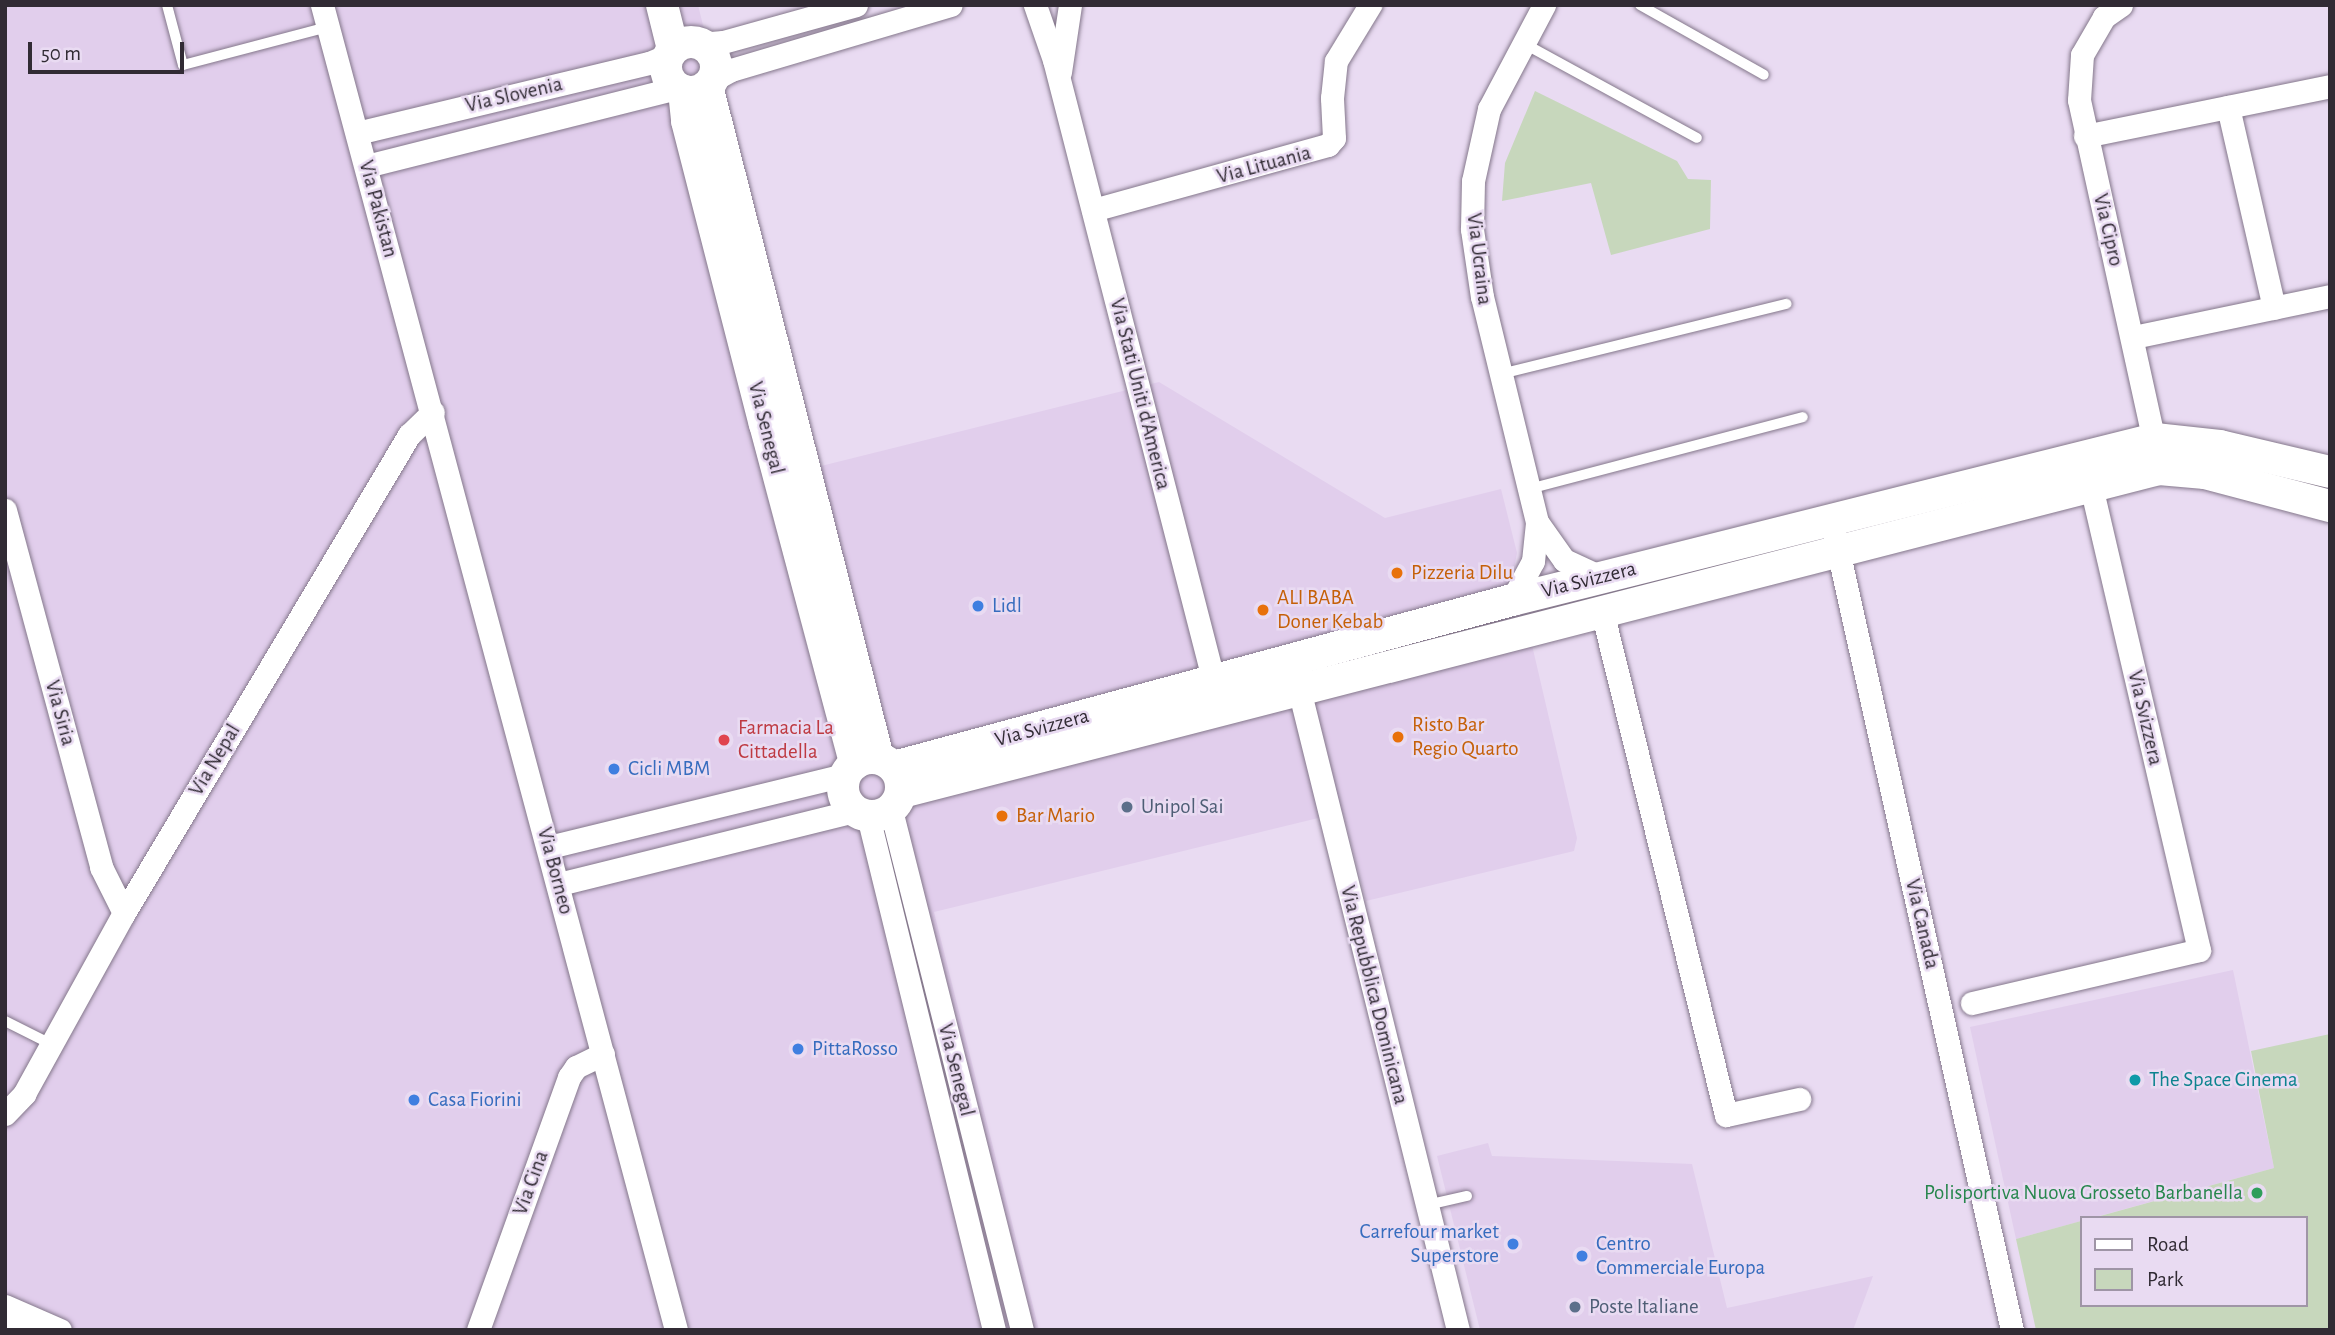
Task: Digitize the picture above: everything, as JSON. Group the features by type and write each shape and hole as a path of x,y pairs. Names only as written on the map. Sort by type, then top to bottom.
{"main road":[{"path":"662,5 684,47 715,60 695,87 667,76 684,47 684,5"},
{"name":"Via Senegal","path":"695,87 873,787"},
{"name":"Via Svizzera","path":"1295,676 1512,600 1601,577 1835,534 2157,454 2220,446 2330,472"},
{"name":"Via Svizzera","path":"2157,454 2205,473 2330,506"},
{"name":"Via Svizzera","path":"873,787 1295,676 1602,611 1835,534"}],"street":[{"name":"Via Slovenia","path":"357,133 649,63 684,47 723,42 856,5"},
{"name":"Via Slovenia","path":"366,166 695,87 731,70 951,5"},
{"name":"Via Stati Uniti d'America","path":"1035,5 1059,78 1218,696"},
{"name":"Via Stati Uniti d'America","path":"1059,78 1070,5"},
{"name":"Via Lituania","path":"1093,210 1328,145 1334,138 1336,61 1370,5"},
{"name":"Via Ucraina","path":"1512,600 1533,561 1537,522 1474,253 1473,181 1489,109 1544,5"},
{"name":"Via Cipro","path":"2121,5 2104,17 2082,55 2078,76 2085,136 2134,338 2157,454"},
{"name":"Via Pakistan","path":"325,16 433,412"},
{"path":"2085,136 2330,86"},
{"path":"2228,107 2274,308"},
{"path":"2134,338 2330,296"},
{"name":"Via Borneo","path":"433,412 676,1330"},
{"name":"Via Nepal","path":"5,1114 24,1094 124,913 409,435 433,412"},
{"name":"Via Svizzera","path":"1972,1003 2199,950 2087,472"},
{"name":"Via Siria","path":"5,510 101,867 124,913"},
{"name":"Via Ucraina","path":"1537,522 1564,560 1601,577"},
{"name":"Via Canada","path":"1835,534 2012,1330"},
{"path":"1602,611 1726,1115 1799,1099"},
{"name":"Via Repubblica Dominicana","path":"1295,676 1458,1330"},
{"name":"Via Svizzera","path":"549,847 873,787"},
{"name":"Via Svizzera","path":"559,884 873,787"},
{"name":"Via Senegal","path":"873,787 994,1330"},
{"name":"Via Senegal","path":"873,787 1021,1330"},
{"name":"Via Cina","path":"478,1330 569,1077 576,1067 603,1054"},
{"path":"5,1306 60,1330"},
{"path":"5,1327 38,1330"}],"lane":[{"path":"167,5 183,65 325,16"},
{"path":"1640,5 1765,75"},
{"path":"1523,43 1697,138"},
{"path":"1501,374 1787,304"},
{"path":"1529,489 1803,417"},
{"path":"5,1021 53,1045"},
{"path":"1427,1205 1467,1196"}],"shaded area":[{"path":"5,5 698,5 813,468 1159,382 1385,518 1501,489 1517,553 1514,568 1577,838 1574,851 1366,901 1343,812 934,912 1039,1330 5,1330"},
{"path":"2233,970 2274,1168 2100,1216 2080,1216 2080,1221 2016,1239 1970,1027"},
{"path":"1488,1143 1492,1156 1692,1164 1727,1308 1873,1276 1853,1330 1480,1330 1437,1156"}],"green space":[{"path":"1535,91 1677,161 1688,179 1711,180 1710,229 1611,255 1591,183 1502,201 1505,163"},
{"name":"Polisportiva Nuova Grosseto Barbanella","path":"2330,1034 2330,1330 2036,1330 2016,1239 2080,1221 2080,1307 2307,1307 2307,1216 2100,1216 2274,1168 2251,1051"}],"place":[{"name":"Pizzeria Dilu","path":"1397,573"},
{"name":"Lidl","path":"978,606"},
{"name":"ALI BABA Doner Kebab","path":"1263,610"},
{"name":"Risto Bar Regio Quarto","path":"1398,737"},
{"name":"Farmacia La Cittadella","path":"724,740"},
{"name":"Cicli MBM","path":"614,769"},
{"name":"Unipol Sai","path":"1127,807"},
{"name":"Bar Mario","path":"1002,816"},
{"name":"PittaRosso","path":"798,1049"},
{"name":"The Space Cinema","path":"2135,1080"},
{"name":"Casa Fiorini","path":"414,1100"},
{"name":"Polisportiva Nuova Grosseto Barbanella","path":"2257,1193"},
{"name":"Carrefour market Superstore","path":"1513,1244"},
{"name":"Centro Commerciale Europa","path":"1582,1256"},
{"name":"Poste Italiane","path":"1575,1307"}]}
